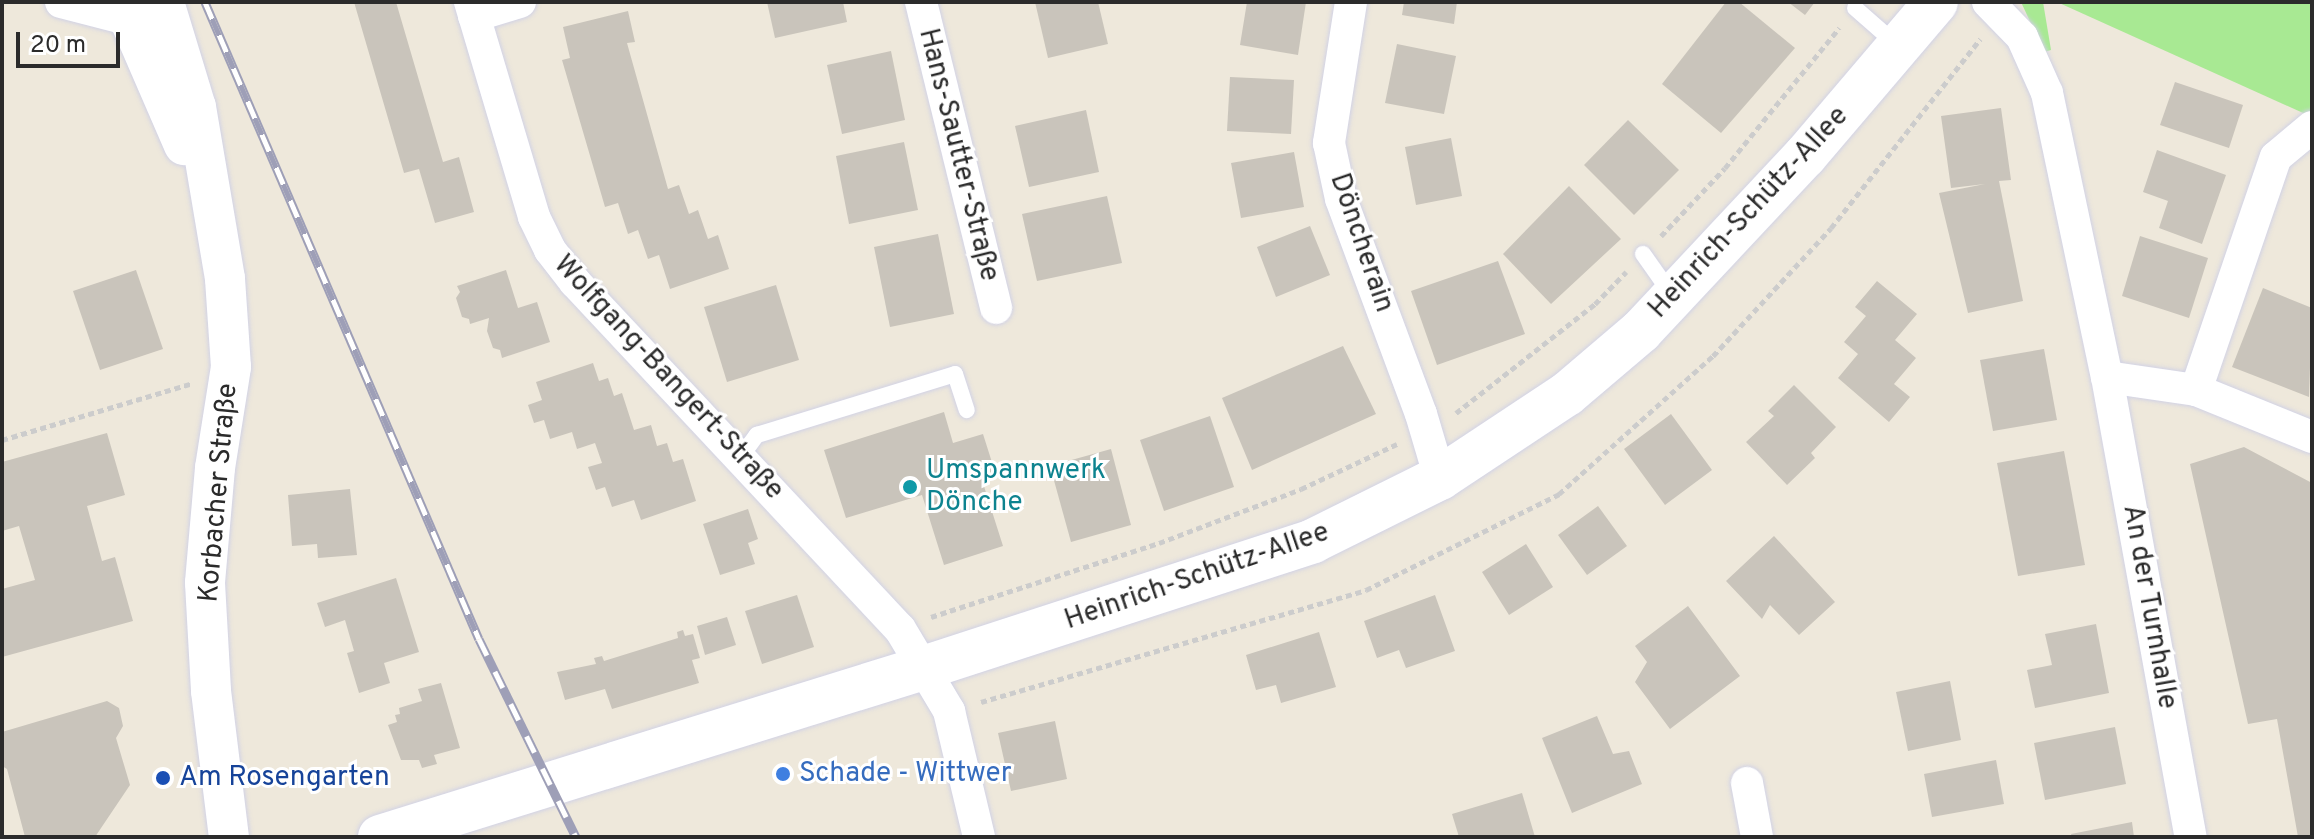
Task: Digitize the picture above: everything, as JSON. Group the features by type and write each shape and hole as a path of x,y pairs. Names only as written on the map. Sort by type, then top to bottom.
{"main road":[{"name":"Heinrich-Schütz-Allee","path":"380,837 923,668 1313,541 1440,478 1567,394 1641,331 1805,156 1936,2"}],"street":[{"path":"61,2 146,7"},
{"path":"472,9 520,2"},
{"name":"Hans-Sautter-Straße","path":"921,2 996,308"},
{"name":"Döncherain","path":"1351,2 1329,143 1341,199 1426,430 1440,478"},
{"name":"An der Turnhalle","path":"1988,2 2022,37 2047,93 2107,377 2191,837"},
{"name":"Korbacher Straße","path":"146,7 192,164 211,198 225,279 229,374 215,468 205,583 211,691 229,837"},
{"name":"Wolfgang-Bangert-Straße","path":"472,9 534,217 550,250 575,282 900,629 923,668"},
{"path":"2196,390 2276,157 2312,127"},
{"path":"2107,377 2196,390 2312,437"},
{"path":"923,668 949,711 979,837"},
{"path":"1747,783 1757,837"}],"lane":[{"path":"1855,8 1898,46"},
{"path":"1643,254 1673,296"},
{"path":"740,458 757,435 955,374 967,410"}],"path":[{"path":"2,440 229,374"},
{"path":"900,629 1159,543 1301,489 1426,430"}],"green space":[{"path":"2021,2 2043,2 2051,50 2044,52"},
{"path":"2057,2 2312,2 2312,117"}],"building":[{"path":"354,2 396,2 443,162 459,157 474,212 435,223 419,169 404,173"},
{"path":"767,2 843,2 847,22 775,38"},
{"path":"1035,2 1098,2 1108,44 1048,58"},
{"path":"1247,2 1306,2 1298,55 1240,45"},
{"path":"1404,2 1457,2 1454,24 1402,15"},
{"path":"1726,2 1739,2 1795,48 1721,133 1662,84"},
{"path":"1788,2 1815,2 1805,15"},
{"path":"628,11 635,42 627,43 668,189 679,185 689,214 698,210 708,239 718,235 729,269 670,289 659,255 648,259 638,230 628,234 618,203 605,207 562,60 570,58 563,27"},
{"path":"1397,44 1456,56 1444,114 1385,103"},
{"path":"891,51 905,120 842,134 827,65"},
{"path":"1230,77 1294,80 1291,134 1227,131"},
{"path":"2175,82 2243,105 2229,148 2160,125"},
{"path":"2001,108 2011,180 1999,181 2023,301 1968,313 1939,193 1985,184 1951,188 1941,116"},
{"path":"1086,110 1099,172 1029,187 1015,126"},
{"path":"1628,120 1679,170 1634,215 1584,165"},
{"path":"1451,138 1462,196 1416,205 1405,147"},
{"path":"904,142 918,210 849,224 836,156"},
{"path":"2157,150 2226,175 2202,244 2159,228 2168,201 2143,192"},
{"path":"1294,152 1304,207 1241,218 1231,163"},
{"path":"1569,186 1621,239 1551,304 1503,254"},
{"path":"1107,196 1122,263 1037,281 1022,214"},
{"path":"1310,226 1330,275 1276,297 1257,247"},
{"path":"938,234 954,314 890,327 874,247"},
{"path":"2140,236 2208,258 2189,318 2122,296"},
{"path":"1498,261 1525,334 1437,365 1411,291"},
{"path":"136,270 163,349 100,370 73,291"},
{"path":"506,270 518,308 537,302 550,342 502,358 500,350 493,348 487,331 489,318 470,324 469,319 462,317 456,298 460,292 457,286"},
{"path":"1877,281 1917,314 1895,340 1916,358 1894,384 1910,397 1889,422 1838,378 1858,354 1844,342 1866,316 1855,307"},
{"path":"776,285 799,360 727,382 704,307"},
{"path":"2263,288 2312,308 2309,397 2232,367"},
{"path":"1343,346 1376,414 1252,470 1222,398"},
{"path":"2044,349 2057,420 1993,431 1980,360"},
{"path":"593,363 599,381 608,378 614,396 622,393 634,430 651,425 657,446 667,443 673,462 683,459 696,501 641,520 634,500 612,507 605,487 596,490 588,467 602,463 595,443 577,449 572,432 550,439 544,420 534,423 528,405 542,400 536,382"},
{"path":"1794,385 1836,427 1811,453 1815,458 1787,485 1746,442 1774,416 1768,411"},
{"name":"Umspannwerk Dönche","path":"944,412 953,443 983,434 996,475 982,480 1003,546 944,565 922,495 846,518 824,450"},
{"path":"1671,414 1712,470 1665,505 1624,449"},
{"path":"1210,416 1234,487 1164,511 1140,440"},
{"path":"107,433 125,495 87,506 102,561 115,557 133,621 2,657 2,589 35,580 19,526 2,531 2,462"},
{"path":"2244,447 2312,483 2312,837 2298,837 2277,719 2248,724 2190,464"},
{"path":"1111,449 1131,525 1071,542 1050,466"},
{"path":"2064,451 2085,565 2018,576 1997,463"},
{"path":"350,489 357,555 318,558 317,544 292,546 288,495"},
{"path":"1598,506 1627,546 1587,575 1558,535"},
{"path":"748,509 758,539 748,543 755,564 720,575 703,524"},
{"path":"1774,536 1835,602 1799,635 1770,605 1762,619 1726,581"},
{"path":"1526,544 1553,587 1509,615 1482,572"},
{"path":"396,578 419,652 384,663 390,683 359,693 347,653 354,651 345,620 325,627 317,603"},
{"path":"797,595 814,647 762,664 745,611"},
{"path":"1435,595 1455,651 1406,668 1399,650 1377,658 1364,621"},
{"path":"1688,606 1740,676 1670,729 1635,682 1647,662 1635,646"},
{"path":"727,617 736,645 705,655 697,626"},
{"path":"2096,624 2109,693 2035,708 2027,670 2052,665 2045,634"},
{"path":"683,630 685,636 693,634 700,658 692,660 699,683 612,709 605,689 565,700 557,672 596,664 594,658 602,656 604,661 678,638 677,632"},
{"path":"1319,632 1336,687 1281,703 1276,685 1256,690 1246,655"},
{"path":"1950,681 1961,740 1908,751 1896,692"},
{"path":"441,683 460,748 434,755 437,764 422,768 419,760 401,760 388,725 397,722 395,715 400,714 399,708 422,701 418,689"},
{"path":"107,701 119,708 123,726 116,738 130,785 95,837 25,837 7,769 2,766 2,732"},
{"path":"1597,716 1613,754 1629,751 1642,784 1572,813 1542,738"},
{"path":"1055,721 1067,779 1011,791 998,733"},
{"path":"2115,727 2126,784 2045,800 2034,743"},
{"path":"1996,760 2004,804 1932,817 1924,774"},
{"path":"1522,793 1535,837 1459,837 1452,814"},
{"path":"2132,822 2134,837 2072,837 2071,834"}],"railway":[{"path":"205,2 479,639 576,837"}],"place":[{"name":"Umspannwerk Dönche","path":"910,487"},
{"name":"Schade - Wittwer","path":"783,774"},
{"name":"Am Rosengarten","path":"163,778"}]}
